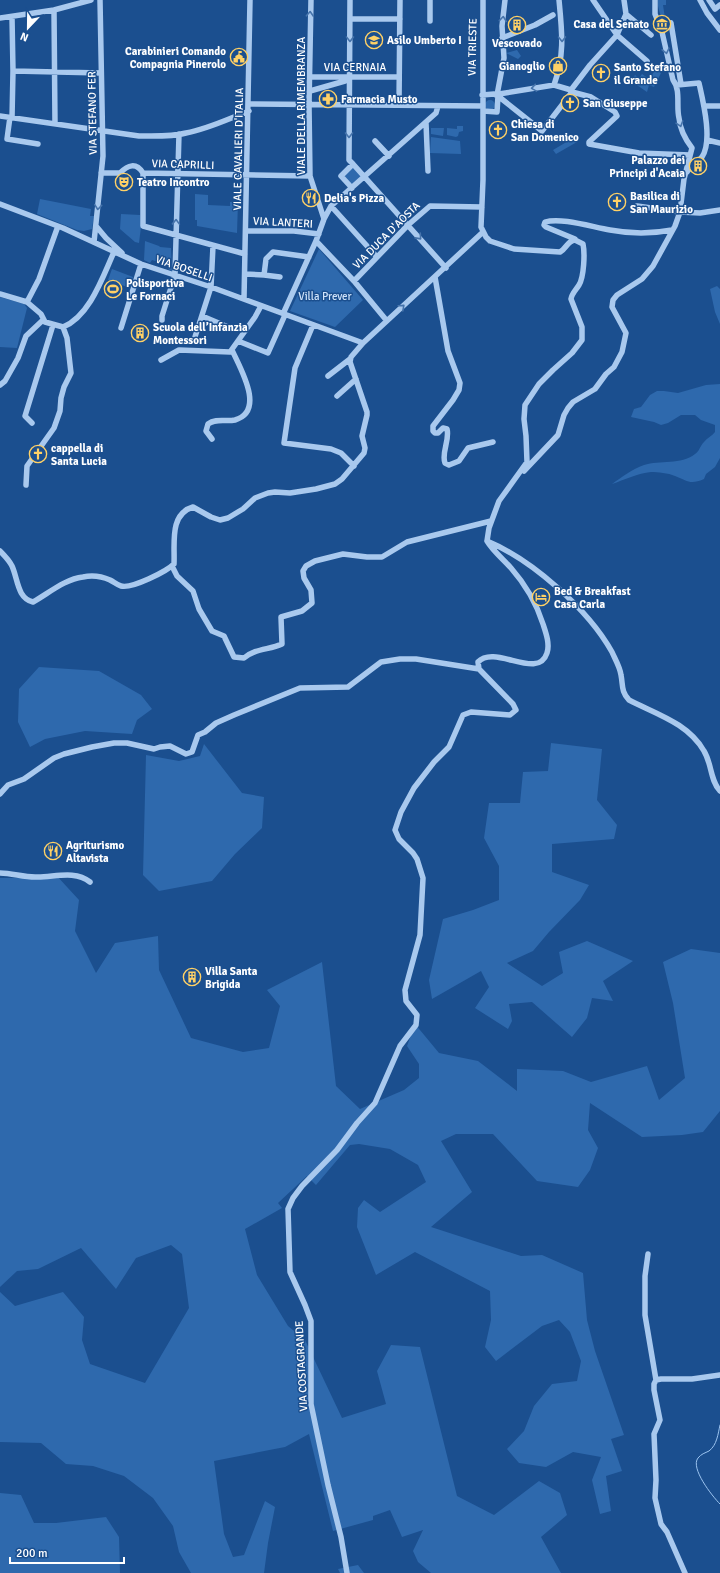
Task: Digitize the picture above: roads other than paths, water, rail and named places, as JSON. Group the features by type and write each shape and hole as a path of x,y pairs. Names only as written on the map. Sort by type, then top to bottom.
{"street":[{"path":"0,18 54,10 91,0"},
{"name":"VIA STEFANO FER","path":"94,242 102,173 103,131 100,0"},
{"name":"VIALE CAVALIERI D'ITALIA","path":"244,299 250,0"},
{"name":"VIALE DELLA RIMEMBRANZA","path":"311,0 309,105 310,176 324,219"},
{"path":"350,0 349,160 446,268"},
{"path":"399,104 400,0"},
{"path":"430,0 430,21"},
{"name":"VIA TRIESTE","path":"483,0 481,227 483,232"},
{"path":"0,116 139,136 179,134 203,129 248,107 399,104 497,112 497,96 504,58 502,38 505,0"},
{"path":"554,85 561,59 562,48 559,0"},
{"path":"593,0 616,35 647,61"},
{"path":"497,96 542,131 590,64 616,35 626,14 624,0"},
{"path":"654,0 655,14 673,80 679,85 699,83 704,106 707,148 702,157 685,174"},
{"path":"700,0 707,13 720,30"},
{"path":"709,0 715,9 720,5"},
{"path":"54,10 55,124"},
{"path":"626,14 652,35"},
{"path":"502,38 527,29 553,15"},
{"path":"12,17 13,71 11,118 7,139 38,144"},
{"path":"350,18 400,19"},
{"path":"518,475 527,468 558,435 564,415 573,402 595,389 606,374 614,367 622,352 626,333 612,307 613,300 617,295 642,279 653,266 680,212 685,174 692,148 687,141 678,118 679,85 671,23 668,26 660,28"},
{"path":"13,71 101,72"},
{"name":"VIA CERNAIA","path":"310,77 399,77"},
{"path":"310,91 345,81 350,78"},
{"path":"482,95 497,96 499,94 554,85 591,97 615,112 617,116 589,142 589,144 639,153 690,155"},
{"path":"238,341 268,352 324,219 331,206 437,112 438,106"},
{"path":"704,106 720,106"},
{"path":"426,122 428,171"},
{"path":"162,320 174,275 179,134"},
{"path":"707,140 720,143"},
{"path":"374,141 389,156"},
{"path":"352,164 341,176 352,188"},
{"name":"VIA CAPRILLI","path":"102,173 117,174 130,165 138,167 142,173 310,176"},
{"path":"142,173 143,226 245,254"},
{"name":"VIA BOSELLI","path":"0,204 58,226 141,264 211,287 284,314"},
{"name":"VIA DUCA D'AOSTA","path":"354,281 425,209 433,205 482,207"},
{"path":"331,206 377,257"},
{"path":"637,206 680,212 700,213 720,210"},
{"path":"0,794 8,785 24,778 54,758 92,747 127,743 154,749 170,746 186,754 192,752 198,735 234,715 300,688 348,687 381,662 400,659 416,659 479,670 478,662 482,658 488,657 502,658 527,664 538,664 545,658 548,650 545,630 539,611 530,592 514,570 493,550 487,541 491,521 502,495 527,462 524,419 525,405 539,384 572,353 582,340 582,327 571,299 583,278 584,246 580,241 546,228 544,225 545,222 550,221 579,224 631,233 656,233 672,230"},
{"path":"27,302 39,279 58,226"},
{"path":"81,236 87,235 96,228 127,258"},
{"name":"VIA LANTERI","path":"246,230 294,231 318,234"},
{"path":"328,376 350,359 363,343 446,268 483,232 486,237 495,244 521,250 560,252 564,250 568,242 575,240"},
{"path":"316,240 354,281 387,321"},
{"path":"194,340 211,287 213,246"},
{"path":"0,294 27,302 41,314 43,320 47,323 63,327 78,318 87,308 114,252"},
{"path":"264,275 266,259 273,252 309,257"},
{"path":"121,328 141,264"},
{"path":"245,274 280,277"},
{"path":"435,277 448,351 460,383 459,390 444,413 433,426 433,431 435,433 438,433 443,428 447,429 443,460 449,465 459,461 463,453 468,448 493,442"},
{"path":"161,360 179,350 230,352 261,306"},
{"path":"284,314 363,343"},
{"path":"202,316 228,327"},
{"path":"0,385 5,381 18,358 26,336 43,320"},
{"path":"32,423 25,416 53,324"},
{"path":"313,325 294,370 284,443 331,449 341,453 354,466"},
{"path":"26,485 27,466 54,428 60,411 64,387 71,372 67,338 63,327"},
{"path":"212,439 206,431 208,424 212,421 237,419 243,416 249,408 249,390 232,350"},
{"path":"0,551 11,565 23,597 28,601 33,602 66,582 82,577 97,576 110,580 121,586 140,584 174,564 175,527 180,514 186,509 194,507 211,517 220,520 228,518 243,509 255,498 268,493 290,493 335,484 342,479 362,457 365,448 362,436 367,416 350,359"},
{"path":"337,396 356,379"},
{"path":"172,566 177,576 193,591 199,609 212,631 224,636 234,658 244,658 259,650 282,644 281,617 302,611 312,603 311,590 304,578 303,571 309,564 326,558 348,554 362,557 382,557 407,542 491,521"},
{"path":"487,541 501,547 525,563 567,596 576,605 605,642 612,654 621,674 622,686 626,697 629,700 676,723 693,737 704,752 714,783 720,791"},
{"name":"VIA COSTAGRANDE","path":"347,1573 341,1537 329,1492 311,1404 311,1321 290,1272 288,1209 293,1198 302,1186 337,1150 357,1123 375,1104 397,1052 416,1025 417,1015 406,1001 405,990 420,935 423,878 417,859 396,835 397,823 407,800 418,781 449,747 463,715 467,712 471,712 510,715 516,710 513,704 479,670"},
{"path":"0,873 37,878 56,875 71,875 85,878 90,882"},
{"path":"648,1254 645,1276 645,1315 656,1380 654,1390 660,1420 654,1434 656,1480 655,1498 661,1524 685,1573"},
{"path":"656,1380 692,1379 720,1375"}],"waterway":[{"path":"720,1425 714,1446 712,1449 699,1457 696,1463 699,1475 703,1482 720,1504"}],"place":[{"name":"Casa del Senato","path":"662,24"},
{"name":"Vescovado","path":"517,25"},
{"name":"Asilo Umberto I","path":"374,40"},
{"name":"Carabinieri Comando Compagnia Pinerolo","path":"239,57"},
{"name":"Gianoglio","path":"558,66"},
{"name":"Santo Stefano il Grande","path":"601,73"},
{"name":"Farmacia Musto","path":"328,99"},
{"name":"San Giuseppe","path":"570,103"},
{"name":"Chiesa di San Domenico","path":"498,130"},
{"name":"Palazzo dei Principi d'Acaia","path":"698,166"},
{"name":"Teatro Incontro","path":"124,182"},
{"name":"Delia's Pizza","path":"311,198"},
{"name":"Basilica di San Maurizio","path":"617,202"},
{"name":"Polisportiva Le Fornaci","path":"113,289"},
{"name":"Scuola dell’Infanzia Montessori","path":"140,333"},
{"name":"cappella di Santa Lucia","path":"38,454"},
{"name":"Bed & Breakfast Casa Carla","path":"541,597"},
{"name":"Agriturismo Altavista","path":"53,851"},
{"name":"Villa Santa Brigida","path":"192,977"}],"park label":[{"name":"Villa Prever","path":"325,296"}]}
